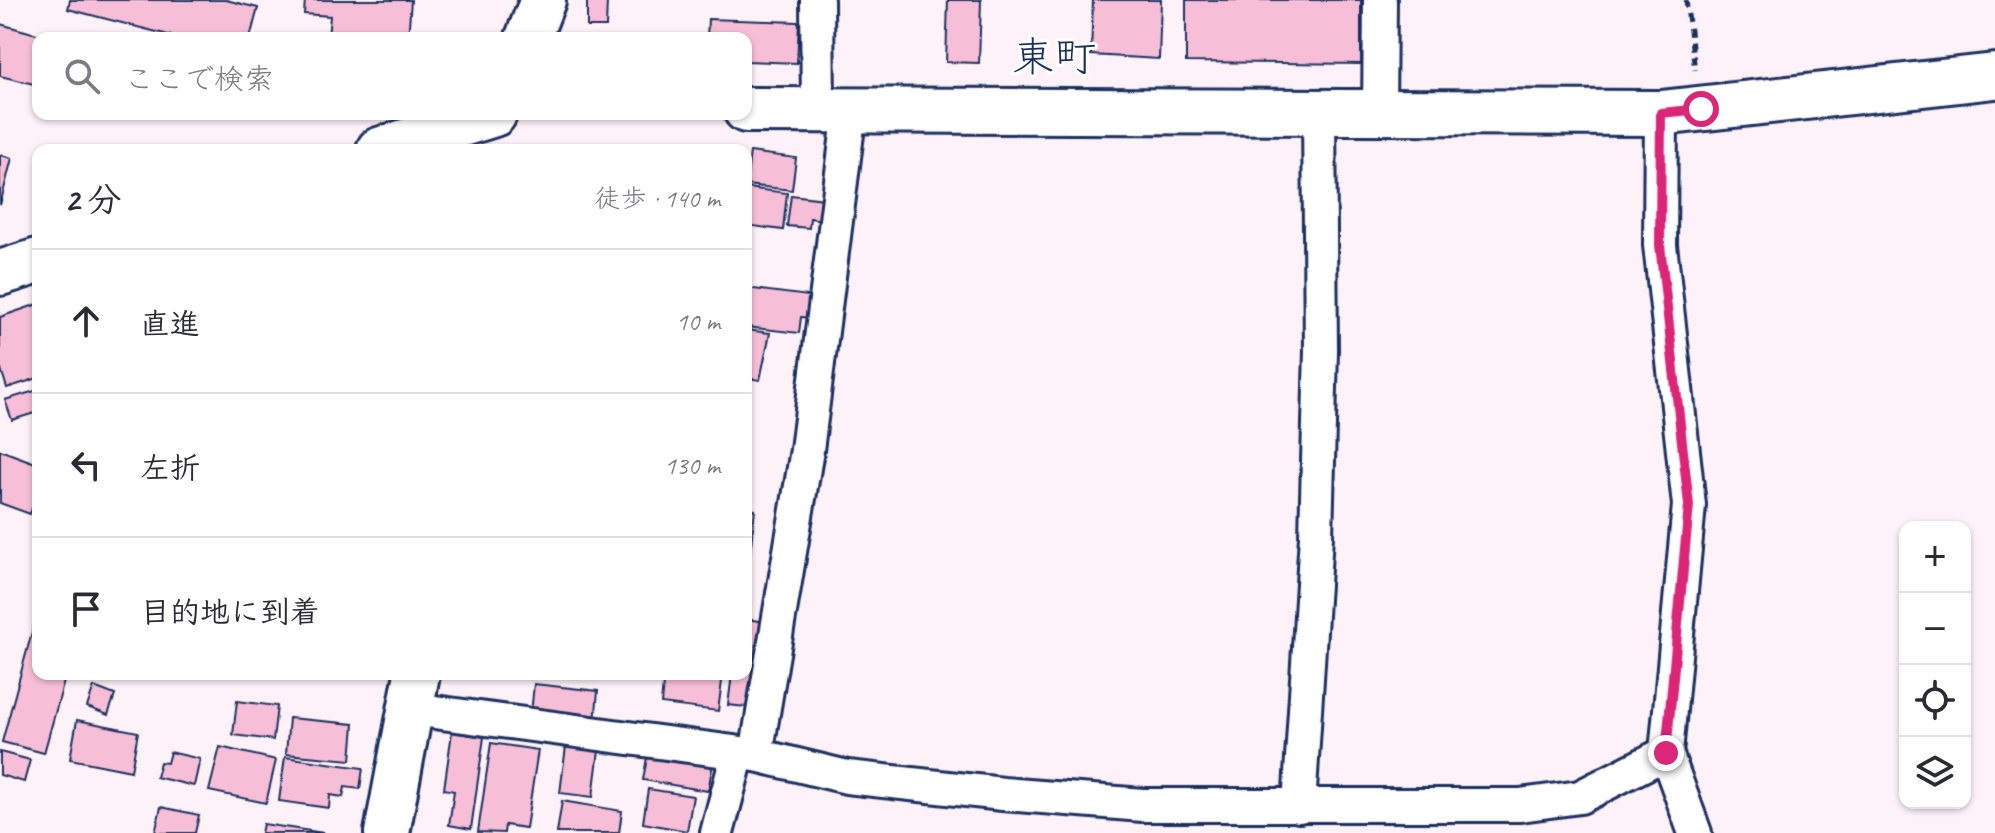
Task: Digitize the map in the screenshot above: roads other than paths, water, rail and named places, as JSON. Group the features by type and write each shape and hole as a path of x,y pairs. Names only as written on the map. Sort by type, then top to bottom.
{"street":[{"path":"530,32 543,0"},
{"path":"717,833 747,754 807,450 834,111 817,0"},
{"path":"1379,114 1380,0"},
{"path":"752,110 1379,114 1681,111 1995,76"},
{"path":"1681,111 1660,245 1689,505 1666,753 1695,833"},
{"path":"1299,806 1316,536 1321,350 1319,113"},
{"path":"399,144 477,120"},
{"path":"494,144 496,120"},
{"path":"0,273 32,263"},
{"path":"387,833 414,692 747,754 847,777 1143,805 1520,805 1580,797 1666,753"}],"district":[{"name":"東町","path":"1054,57"}]}
